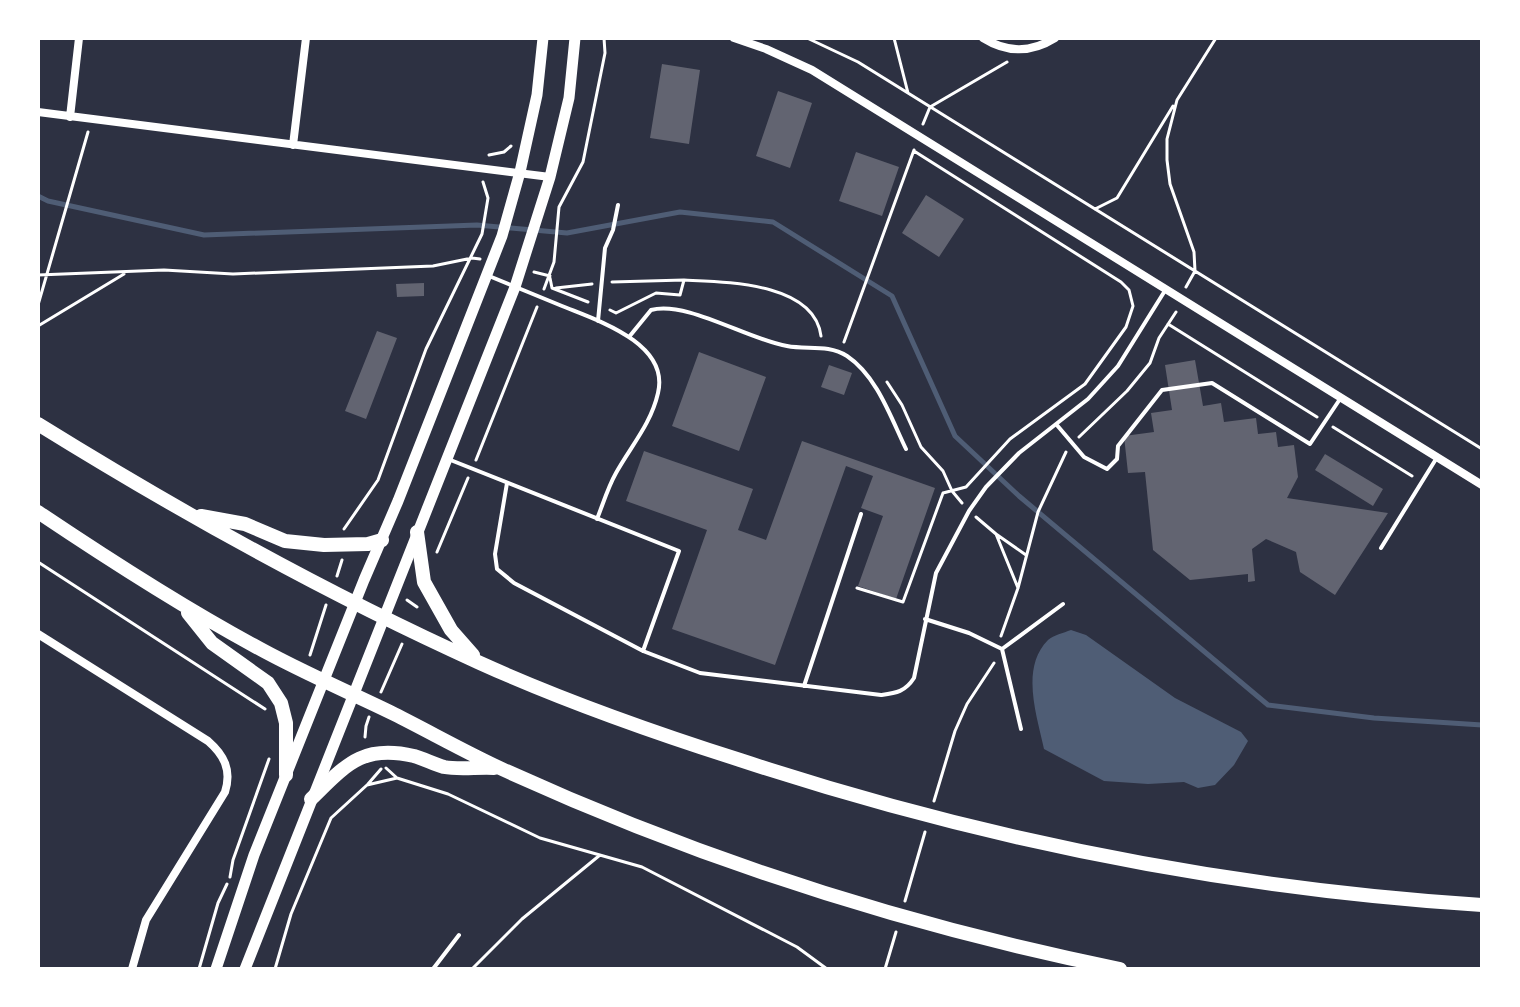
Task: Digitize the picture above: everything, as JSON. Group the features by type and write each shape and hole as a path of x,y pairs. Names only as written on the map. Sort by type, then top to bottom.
{"highway":[{"path":"38,424 189,514 330,590 480,663 674,739 799,780 1075,850 1199,874 1325,892 1482,905"},
{"path":"38,512 182,605 256,647 498,768 691,847 902,917 1120,969"},
{"path":"189,514 245,524 285,541 324,545 368,544 382,540"},
{"path":"417,532 424,582 451,630 480,663"},
{"path":"182,605 212,643 268,683 281,703 286,723 286,775"},
{"path":"311,799 345,768 375,752 388,751 418,757 445,767 498,768"}],"street":[{"path":"70,117 79,38"},
{"path":"293,145 306,38"},
{"path":"216,969 254,855 502,236 537,95 543,38"},
{"path":"245,969 515,287 550,177 569,98 575,38"},
{"path":"734,38 812,70 1482,485"},
{"path":"983,38 1014,50 1038,48 1055,38"},
{"path":"38,112 550,177"},
{"path":"38,634 208,741 226,762 229,780 225,792 146,920 132,969"}],"lane":[{"path":"598,321 605,248 613,230 618,205"},
{"path":"487,275 629,337 645,350 654,363 659,377 659,391 646,427 615,475 597,519"},
{"path":"507,483 495,554 497,569 514,583 643,651 700,673 881,695 907,689 914,678 936,573 969,511 1001,471 1088,399 1118,366 1166,289"},
{"path":"629,337 651,310 672,307 782,346 827,348 845,355 864,371 906,449"},
{"path":"1056,424 1084,457 1107,469 1117,459 1118,446 1162,390 1212,383 1310,444 1341,398"},
{"path":"1381,548 1437,457"},
{"path":"446,458 679,551 643,651"},
{"path":"804,686 861,514"},
{"path":"1000,648 1063,604"},
{"path":"925,619 969,633 1000,648 1021,729"},
{"path":"433,969 459,935"}],"path":[{"path":"436,554 550,276 559,207 583,162 605,53 604,38"},
{"path":"807,38 858,62 1482,449"},
{"path":"894,38 908,93"},
{"path":"1095,209 1117,198 1216,38"},
{"path":"919,136 930,107 1011,59 1014,50"},
{"path":"885,969 955,731 1000,648 1038,512 1055,471 1073,444 1127,391 1150,363 1159,338 1183,300 1195,271 1194,252 1170,184 1167,160 1167,139 1177,100"},
{"path":"38,305 92,120"},
{"path":"343,531 378,480 426,349 482,234 488,198 482,177 485,155 504,152 516,141"},
{"path":"833,340 844,343 914,151 1121,282 1129,290 1133,306 1126,327 1085,384 1010,439 966,487 943,493 903,602 857,588"},
{"path":"38,275 193,271 233,274 433,266 472,258"},
{"path":"38,326 125,274"},
{"path":"550,276 552,288"},
{"path":"552,288 616,313 656,293 680,295 684,280"},
{"path":"552,288 684,280 743,283 790,296 820,324 821,338"},
{"path":"1168,324 1422,482"},
{"path":"881,374 902,405 921,447 943,471 952,491 969,511 1026,555"},
{"path":"996,534 1018,588"},
{"path":"38,562 265,709 268,720"},
{"path":"305,671 330,590 341,567 353,571 364,580"},
{"path":"365,737 366,726 409,628 424,582"},
{"path":"393,594 417,607"},
{"path":"199,969 218,903 229,880 233,860 270,756"},
{"path":"275,969 291,914 331,818 383,766 397,778 448,794 540,838 642,867 797,947 827,969"},
{"path":"367,785 397,778"},
{"path":"472,969 522,919 601,854"}],"water":[{"path":"1071,630 1086,635 1175,698 1241,732 1248,741 1234,765 1215,785 1198,788 1184,782 1148,784 1104,781 1044,749 1033,693 1035,664 1048,640"}],"building":[{"path":"662,64 700,70 689,144 650,138"},
{"path":"778,91 812,103 790,168 756,156"},
{"path":"856,152 899,167 882,216 839,201"},
{"path":"926,195 964,219 939,257 902,233"},
{"path":"424,283 424,296 397,297 396,284"},
{"path":"377,331 397,338 366,419 345,411"},
{"path":"699,352 766,377 739,451 672,426"},
{"path":"1195,360 1203,406 1221,403 1224,422 1256,418 1258,434 1276,432 1278,447 1294,445 1298,477 1287,498 1388,513 1335,595 1300,572 1296,552 1266,539 1252,549 1255,581 1248,582 1248,574 1190,580 1153,550 1145,472 1128,473 1124,436 1154,432 1151,413 1172,410 1165,365"},
{"path":"829,365 852,373 844,395 821,387"},
{"path":"802,441 935,488 896,599 858,586 883,516 861,508 873,476 846,466 775,665 672,629 707,530 626,501 644,451 753,489 738,530 766,540"},
{"path":"1325,454 1383,489 1373,506 1315,470"}],"waterway":[{"path":"38,196 48,201 204,235 477,225 567,233 680,212 773,222 892,296 955,436 1019,496 1268,705 1374,718 1482,725"}]}
